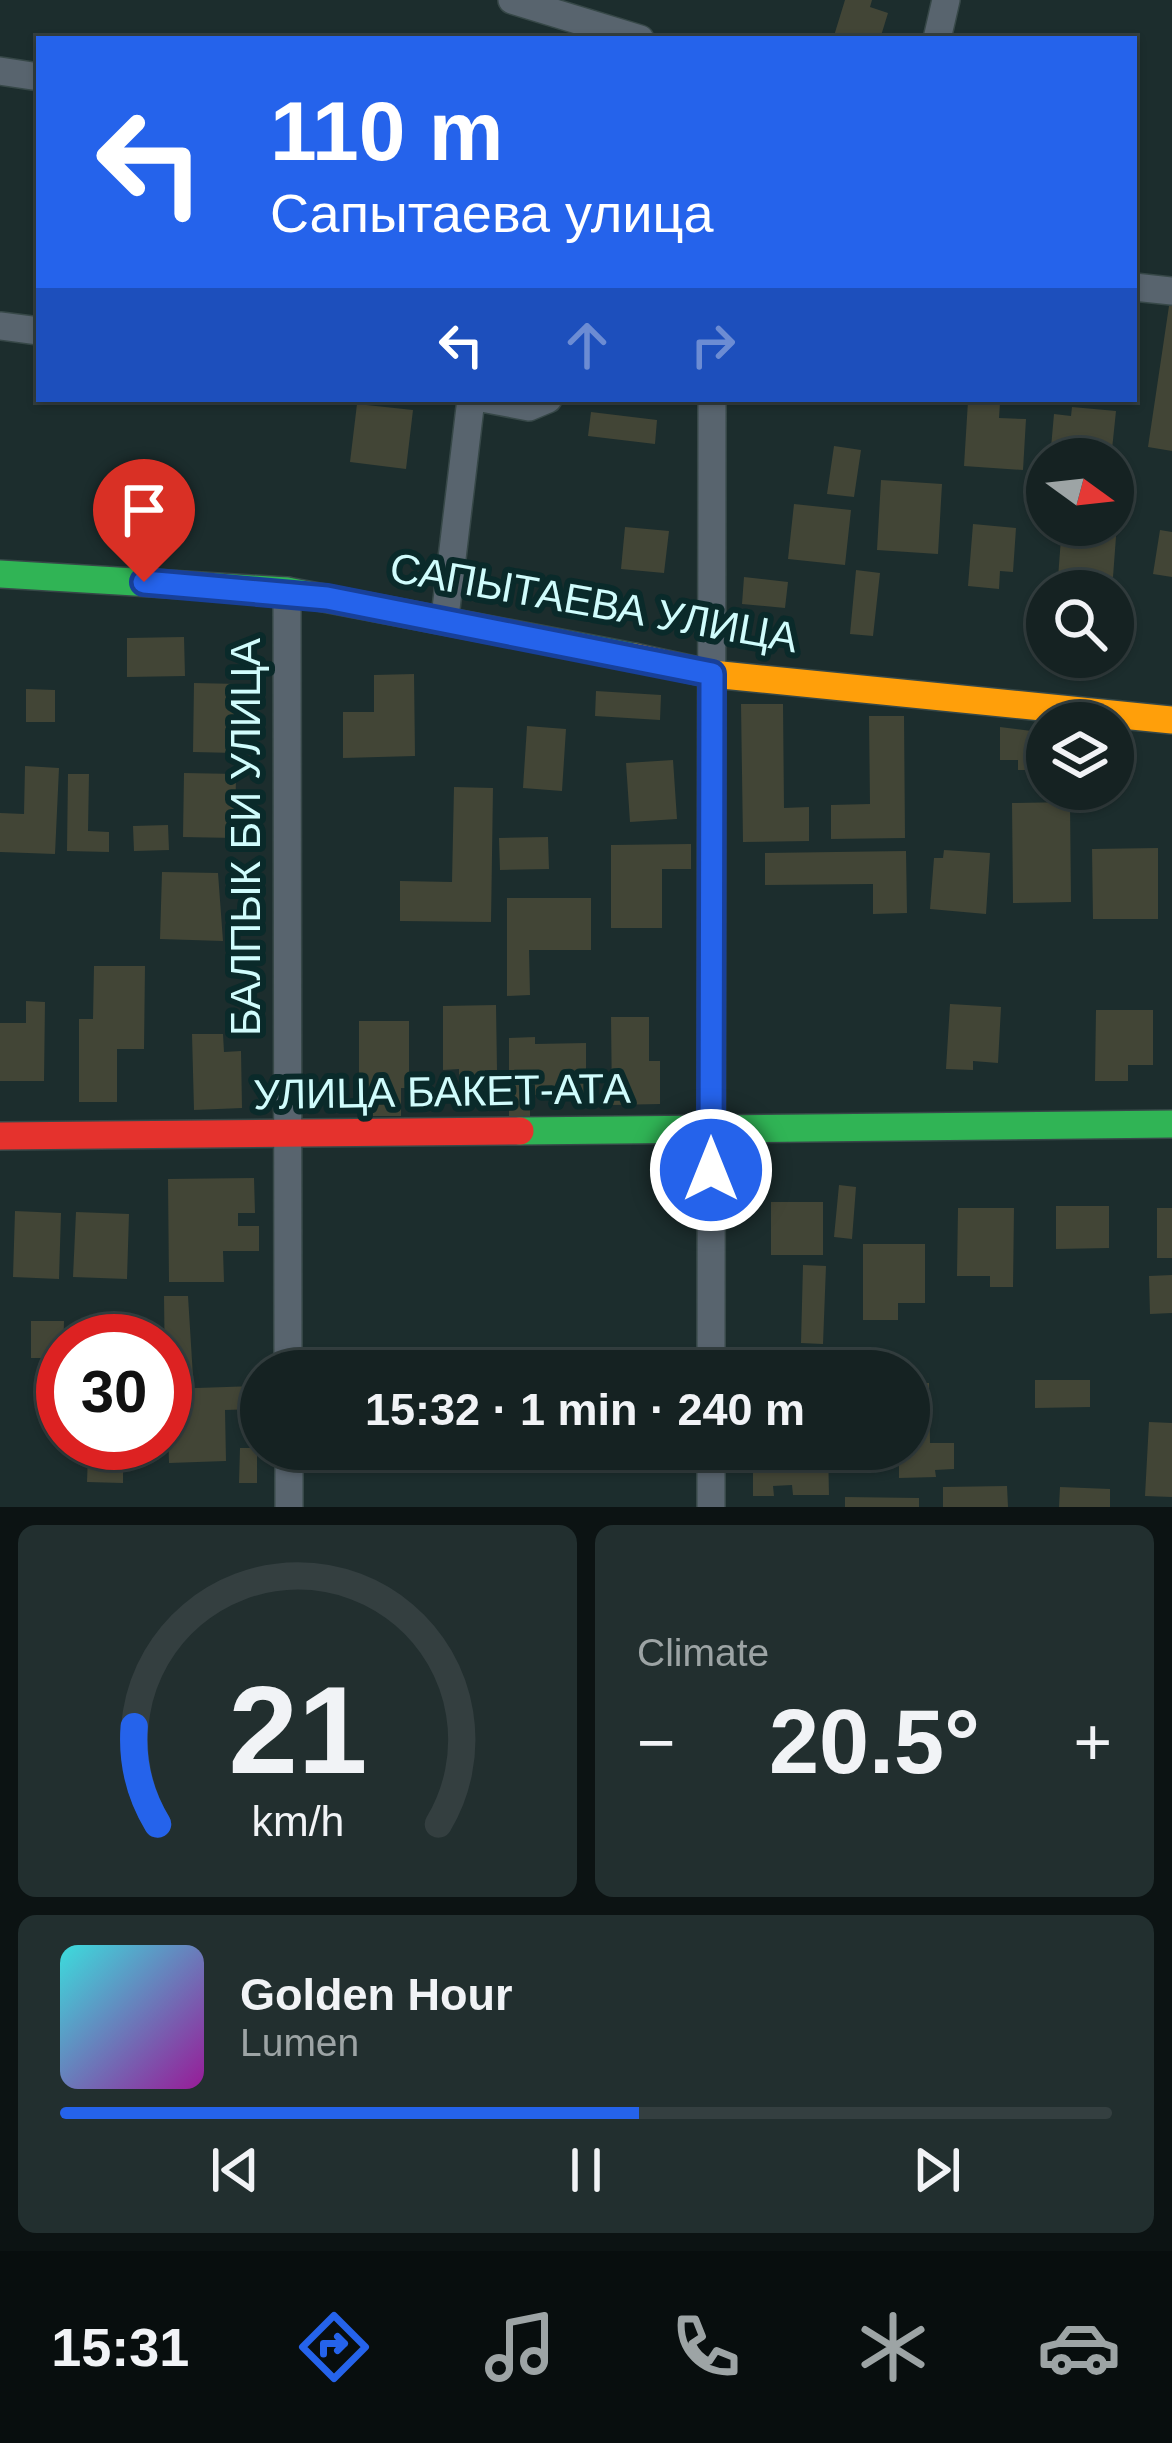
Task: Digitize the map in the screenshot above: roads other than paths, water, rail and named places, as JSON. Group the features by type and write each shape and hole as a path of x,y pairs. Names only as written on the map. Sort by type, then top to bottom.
{"street":[{"path":"512,0 630,36"},
{"path":"938,36 946,0"},
{"path":"0,71 36,77"},
{"path":"1137,287 1172,291"},
{"path":"0,326 36,332"},
{"path":"445,617 471,402"},
{"path":"503,402 530,407 541,402"},
{"path":"711,1350 712,402"},
{"name":"САПЫТАЕВА УЛИЦА","path":"0,574 287,591 445,617 712,674 1172,720"},
{"name":"БАЛПЫК БИ УЛИЦА","path":"287,591 288,1350"},
{"name":"УЛИЦА БАКЕТ-АТА","path":"0,1136 1172,1124"},
{"path":"289,1470 289,1507"},
{"path":"711,1470 711,1507"}]}
